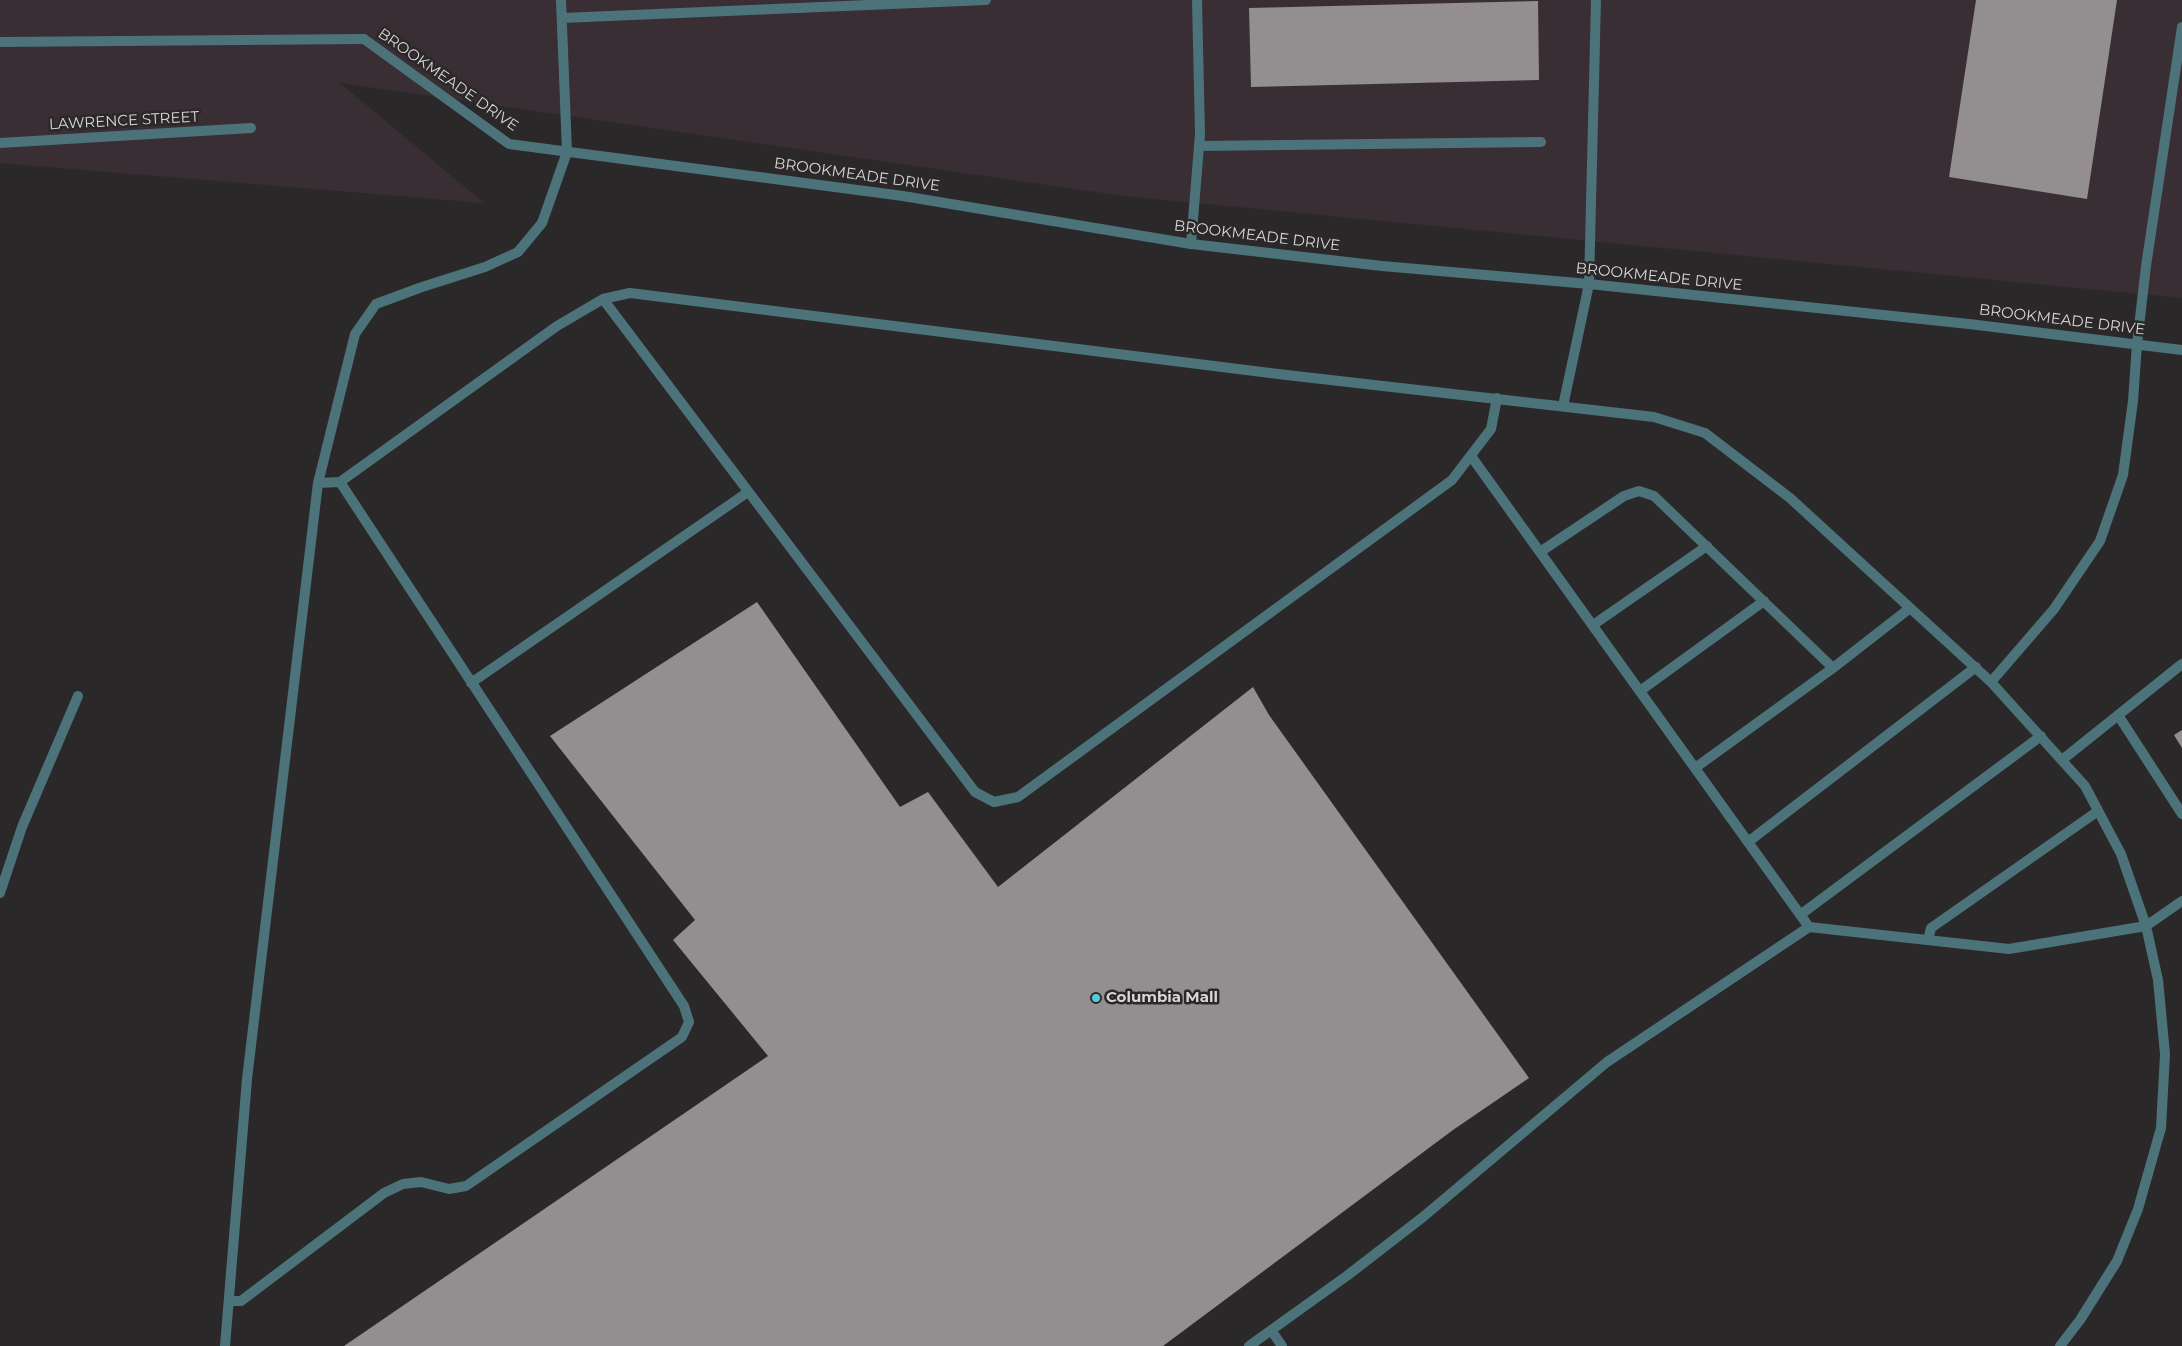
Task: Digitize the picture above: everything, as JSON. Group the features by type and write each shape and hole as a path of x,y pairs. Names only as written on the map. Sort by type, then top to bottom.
{"street":[{"path":"226,1346 247,1079 318,483 354,334 376,304 485,267 518,252 542,223 568,152 562,0"},
{"path":"562,18 986,0"},
{"path":"1191,244 1199,146 1197,0"},
{"path":"1563,406 1589,284 1596,0"},
{"path":"1991,682 2054,609 2100,541 2124,475 2134,401 2137,344 2146,266 2182,27"},
{"name":"BROOKMEADE DRIVE","path":"0,42 364,39 509,144 903,196 1191,244 1382,266 1589,284 1958,323 2182,350"},
{"name":"LAWRENCE STREET","path":"0,143 251,128"},
{"path":"1199,146 1541,142"},
{"path":"318,483 340,482 558,326 603,299 630,293 1268,373 1654,417 1705,433 1790,498 1991,682 2085,786 2121,854 2146,926 2158,980 2164,1054 2161,1128 2138,1209 2117,1261 2080,1320 2060,1346"},
{"path":"603,299 975,792 994,802 1018,797 1452,480 1491,430 1497,398"},
{"path":"1471,456 1809,927"},
{"path":"229,1301 242,1301 384,1193 403,1184 421,1182 449,1189 466,1186 682,1037 689,1022 684,1006 340,482"},
{"path":"1540,552 1624,496 1639,491 1654,496 1833,668"},
{"path":"472,683 748,492"},
{"path":"1593,625 1707,546"},
{"path":"1640,691 1764,601"},
{"path":"1695,768 1833,668 1910,608"},
{"path":"2062,760 2182,664"},
{"path":"1748,842 1976,667"},
{"path":"0,893 22,827 78,696"},
{"path":"2118,715 2182,814"},
{"path":"1800,915 2041,736"},
{"path":"1928,940 1931,928 2098,811"},
{"path":"1248,1346 1348,1275 1423,1217 1607,1062 1809,927 2009,949 2146,926 2182,901"},
{"path":"1271,1330 1282,1346"}],"shaded area":[{"path":"0,0 2182,0 2182,298 1124,196 340,83 484,203 0,163"}],"building":[{"path":"1976,0 2117,0 2087,199 1949,177"},
{"path":"1538,1 1539,80 1251,87 1249,8"},
{"name":"Columbia Mall","path":"757,602 900,807 928,792 998,887 1253,687 1269,715 1529,1078 1453,1130 1163,1346 344,1346 768,1056 673,940 695,920 550,736"},
{"path":"2182,730 2182,748 2174,735"}],"place":[{"name":"Columbia Mall","path":"1096,998"}]}
